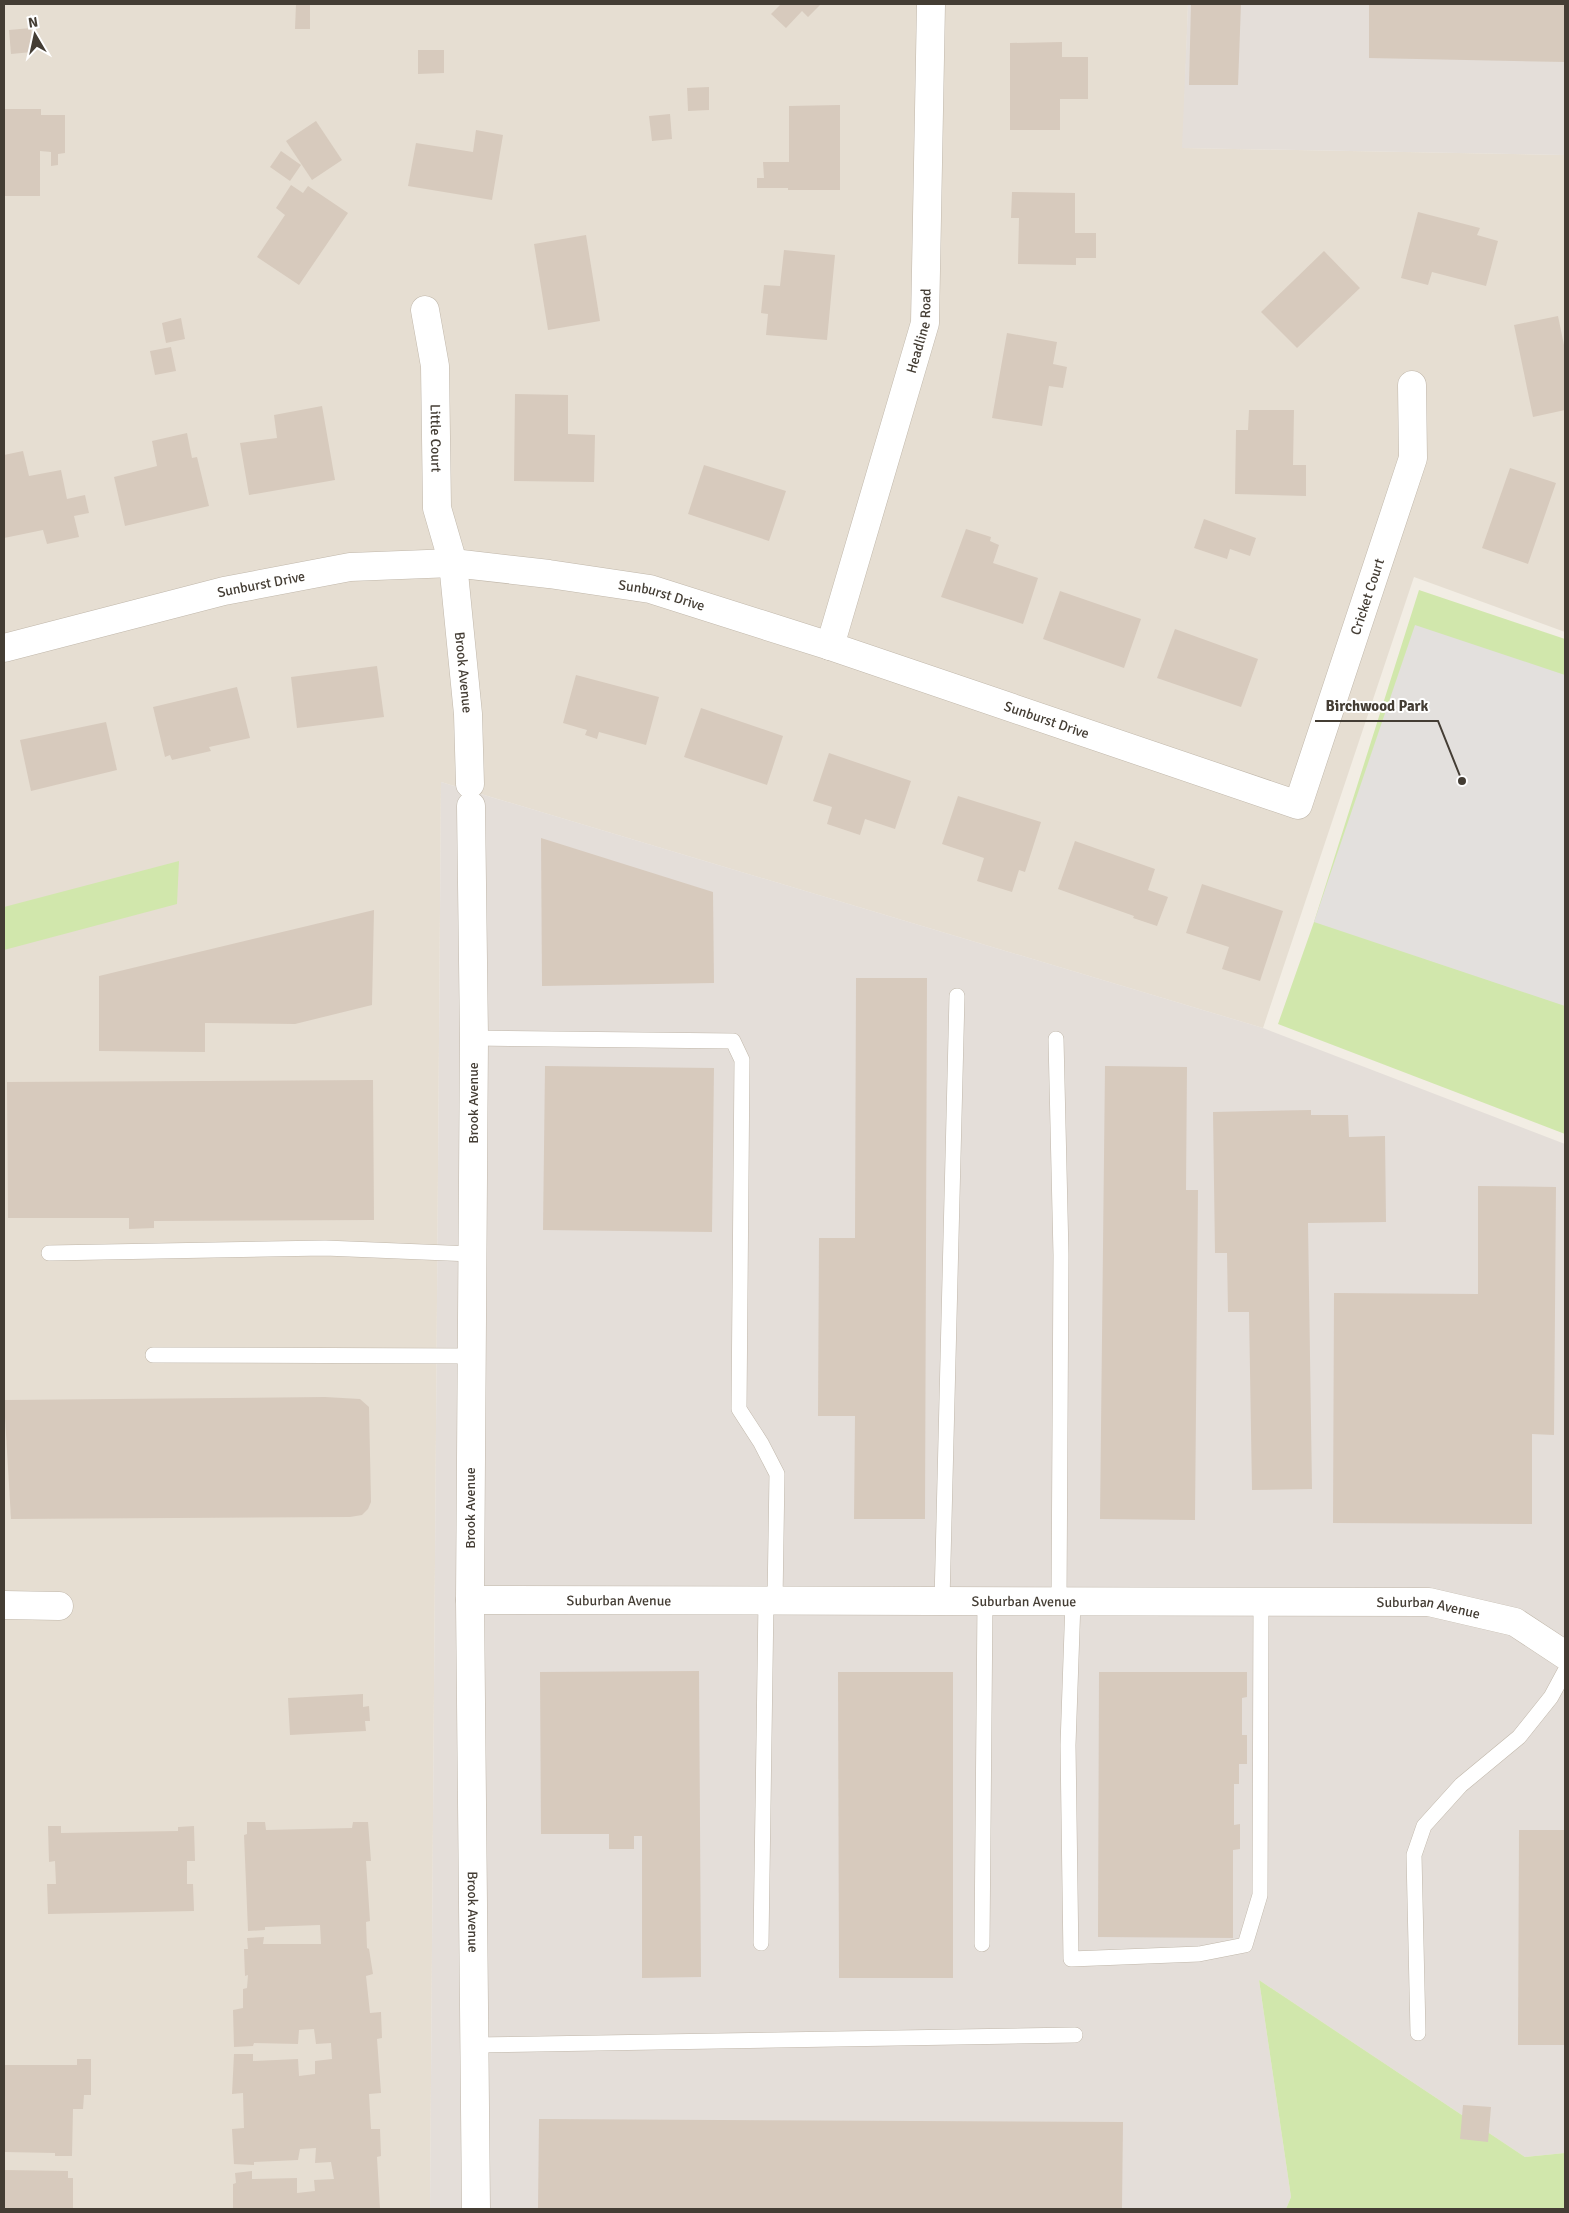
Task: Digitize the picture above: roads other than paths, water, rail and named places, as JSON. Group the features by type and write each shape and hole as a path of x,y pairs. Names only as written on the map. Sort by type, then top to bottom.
{"street":[{"name":"Headline Road","path":"830,646 925,322 931,4"},
{"name":"Little Court","path":"425,310 435,366 437,508 453,563"},
{"name":"Cricket Court","path":"1298,805 1413,458 1412,385"},
{"name":"Sunburst Drive","path":"4,648 224,591 350,567 453,563 650,590 830,646 1298,805"},
{"name":"Brook Avenue","path":"453,563 468,714 471,795 474,1038 470,1600 476,2209"},
{"name":"Suburban Avenue","path":"470,1600 1429,1602 1515,1622 1565,1655"},
{"path":"4,1605 60,1606"}],"lane":[{"path":"942,1601 956,996"},
{"path":"474,1038 733,1041 742,1060 739,1410 761,1443 777,1474 771,1601 761,1942"},
{"path":"1056,1039 1071,1959 1199,1954 1245,1945 1260,1895 1261,1601"},
{"path":"49,1253 325,1248 472,1254"},
{"path":"153,1355 472,1356"},
{"path":"982,1944 985,1601"},
{"path":"1418,2033 1414,1855 1424,1826 1461,1785 1519,1737 1551,1697 1565,1671"},
{"path":"474,2045 1075,2036"}],"place":[{"name":"Birchwood Park","path":"1462,781"}]}
